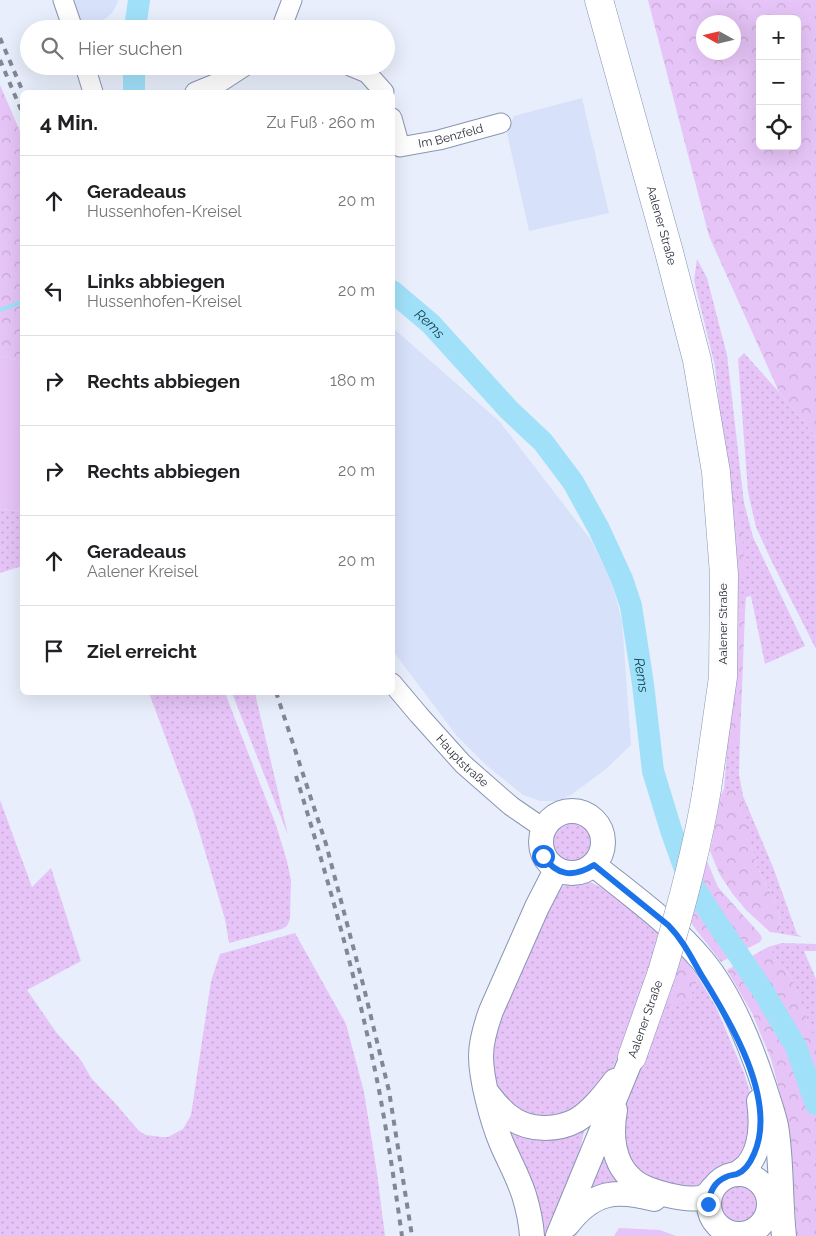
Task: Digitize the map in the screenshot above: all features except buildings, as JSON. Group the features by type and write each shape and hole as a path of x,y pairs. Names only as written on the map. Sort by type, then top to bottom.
{"highway":[{"name":"Aalener Straße","path":"599,0 697,360 716,472 724,574 723,677 701,826 673,936 632,1057"}],"main road":[{"path":"579,811 588,815 596,822 601,830 603,848 594,865 576,874 556,870 549,864 543,856 540,847 540,837 543,828 549,820 563,812 579,811"},
{"path":"594,865 656,915 702,960 723,992 748,1040 773,1112 778,1144 784,1236"},
{"path":"532,1236 524,1194 500,1140 491,1112 481,1056 485,1027 537,907 556,870"},
{"path":"678,935 738,1040 756,1089 760,1118 759,1138 753,1156 747,1166 737,1174"},
{"path":"486,1092 511,1118 519,1122 544,1128 561,1126 577,1120 590,1109 604,1095 632,1057"},
{"name":"Aalener Straße","path":"558,1236 632,1057"},
{"path":"558,1236 572,1218 589,1203 602,1196 618,1193 640,1196 690,1210 706,1216 720,1229 729,1233 747,1234 761,1225 768,1227 769,1200 766,1191 762,1185 746,1174 724,1177 705,1196 695,1198 679,1197 645,1188 631,1178 620,1163 614,1138 614,1115 618,1090"},
{"path":"766,1191 769,1129 768,1097"},
{"path":"713,1188 709,1195 708,1204 714,1222"}],"street":[{"path":"63,0 70,20"},
{"path":"284,20 292,0"},
{"path":"88,75 92,90"},
{"path":"200,90 231,75"},
{"path":"368,75 382,90"},
{"name":"Im Benzfeld","path":"395,129 400,147 439,140 501,123"},
{"name":"Hauptstraße","path":"395,686 463,764 511,806 543,828"}],"shaded area":[{"path":"70,0 118,0 112,13 104,20 77,20"},
{"path":"582,98 609,213 529,231 507,133 514,116"},
{"path":"395,330 500,422 591,540 612,583 622,621 631,745 606,769 571,795 557,801 540,801 523,795 485,764 457,736 395,654"}],"green space":[{"path":"648,0 816,0 816,437 779,392 709,236"},
{"path":"0,85 20,131 20,361 0,356"},
{"path":"697,259 707,278 727,355 744,503 753,537 805,646 765,664 751,596 746,597 745,612 740,609 733,619 730,503 715,366 694,280"},
{"path":"744,353 816,437 816,649 756,527 748,492 738,359"},
{"path":"0,356 20,361 20,511 0,509"},
{"path":"735,495 740,503 745,571 738,579 734,577 730,503"},
{"path":"0,509 20,511 20,567 0,573"},
{"path":"740,609 745,612 740,737 732,746 728,740 733,619"},
{"path":"150,695 226,695 276,825 287,861 291,880 290,919 287,926 229,943 225,919 193,811"},
{"path":"233,695 255,695 288,835"},
{"path":"740,737 739,774 743,796 773,867 797,934 802,937 777,933 781,929 779,913 757,867 751,846 724,789 728,740 732,745"},
{"path":"724,789 736,790 757,867 779,913 781,929 777,933 770,932 746,910 732,893 720,875 710,851 721,795"},
{"path":"0,800 32,887 51,868 81,961 27,990 56,1032 80,1059 92,1079 139,1131 146,1135 168,1137 183,1129 191,1115 211,981 220,954 295,933 346,1024 364,1092 385,1236 0,1236"},
{"path":"577,819 581,820 591,829 594,833 594,851 585,861 577,865 567,865 559,861 550,851 549,837 553,829 563,820"},
{"path":"707,861 718,887 762,938 760,942 721,962 691,923"},
{"path":"584,880 606,890 663,935 651,977 610,1075 600,1092 555,1120 521,1113 497,1088 491,1071 494,1028 543,916 562,887 572,882"},
{"path":"782,943 816,944 816,951 804,951 816,979 816,1043 791,978 768,947"},
{"path":"768,947 791,978 816,1042 816,1236 797,1236 789,1128 771,1059 752,1013 727,970"},
{"path":"681,954 698,977 690,998 677,1006 663,1004"},
{"path":"698,977 716,1007 744,1073 753,1102 754,1123 740,1160 716,1173 699,1188 662,1190 629,1165 621,1113 663,1004 690,998"},
{"path":"587,1117 579,1154 544,1236 537,1236 501,1127"},
{"path":"604,1136 630,1186 593,1194 584,1183"},
{"path":"738,1180 747,1182 755,1187 760,1195 762,1204 760,1213 755,1221 747,1226 738,1228 729,1226 721,1221 716,1213 714,1204 716,1195 721,1187 729,1182"},
{"path":"619,1228 660,1230 676,1236 614,1236"}],"waterway":[{"name":"Rems","path":"136,20 139,0"},
{"name":"Rems","path":"134,75 134,90"},
{"name":"Rems","path":"395,294 431,324 509,410 543,442 573,482 599,529 622,579 631,606 643,684 653,771 688,878 761,988 796,1047 816,1104"},
{"path":"0,310 20,303"}],"railway":[{"path":"0,38 22,90"},
{"path":"0,60 20,107"},
{"path":"277,695 326,844 364,988 389,1091 412,1236"},
{"path":"296,776 331,893 371,1050 402,1236"}],"route":[{"path":"543,856 556,870 566,873 576,874 594,865 668,925 678,935 713,993 738,1040 756,1089 760,1118 759,1138 753,1156 747,1166 737,1174 724,1177 718,1182 709,1195 708,1204"}]}
